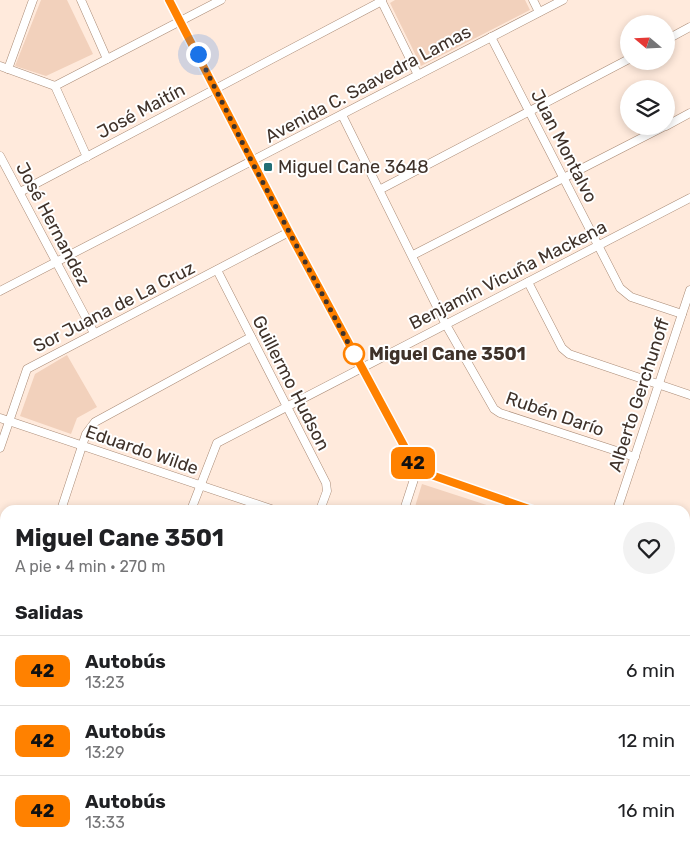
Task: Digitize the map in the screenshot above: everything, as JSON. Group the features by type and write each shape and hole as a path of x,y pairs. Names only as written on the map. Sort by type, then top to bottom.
{"street":[{"path":"8,69 33,0"},
{"path":"81,0 107,59"},
{"path":"170,0 252,162 417,470 518,505"},
{"path":"55,86 221,0"},
{"path":"533,0 539,12"},
{"name":"Avenida C. Saavedra Lamas","path":"0,291 563,0"},
{"path":"382,1 418,75"},
{"name":"José Maitín","path":"20,192 382,1"},
{"path":"675,35 690,27"},
{"name":"Juan Montalvo","path":"490,37 624,293 682,314"},
{"path":"381,190 620,64"},
{"path":"0,66 55,86 87,157"},
{"path":"675,121 690,113"},
{"name":"Rubén Darío","path":"342,115 381,190 445,323 496,411 635,457"},
{"path":"413,255 648,135"},
{"name":"José Hernandez","path":"0,156 94,333"},
{"name":"Benjamín Vicuña Mackena","path":"194,505 217,442 445,323 599,247 690,198"},
{"name":"Sor Juana de La Cruz","path":"0,448 26,369 289,232"},
{"name":"Guillermo Hudson","path":"217,270 326,483 327,491 322,505"},
{"path":"528,282 562,348 569,354 690,395"},
{"name":"Alberto Gerchunoff","path":"619,505 690,290"},
{"path":"63,505 82,445 89,428 95,422 251,337"},
{"name":"Eduardo Wilde","path":"0,418 259,505"},
{"path":"406,505 417,470"}],"shaded area":[{"path":"41,0 67,0 93,54 46,76 15,66"},
{"path":"395,0 525,0 530,10 421,66 390,3"},
{"path":"67,355 97,407 77,418 71,434 20,416 35,374"},
{"path":"422,484 487,505 416,505"}],"bus line":[{"name":"42","path":"169,0 216,88 252,162 417,470 422,474 517,505"}],"place":[{"name":"Miguel Cane 3648","path":"268,167"},
{"name":"Miguel Cane 3501","path":"354,354"}],"route":[{"path":"198,54 252,162 354,354"}]}
